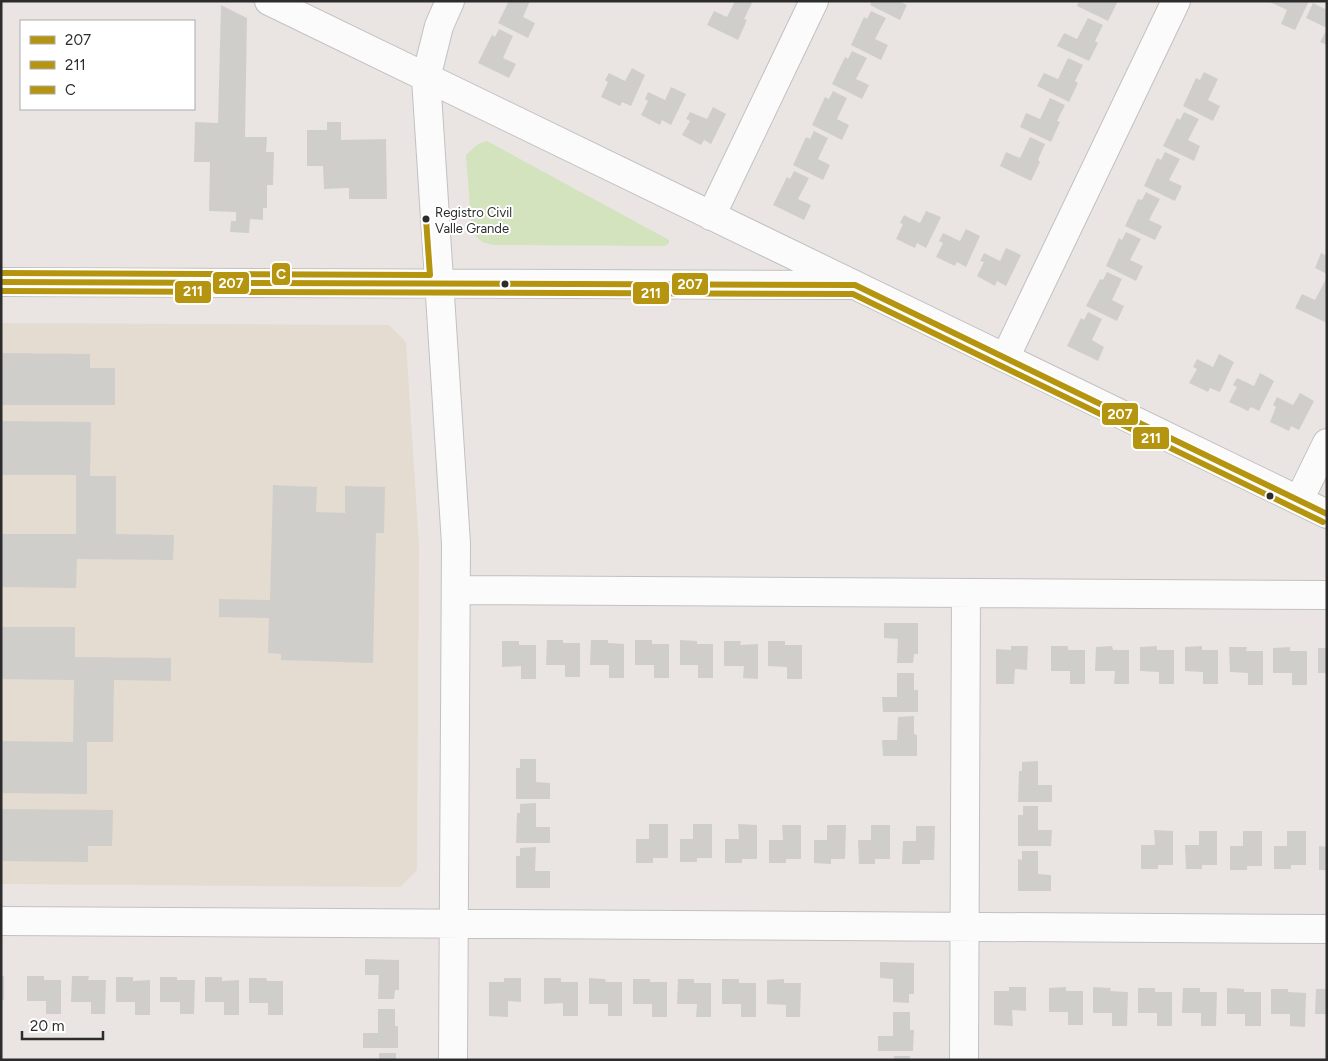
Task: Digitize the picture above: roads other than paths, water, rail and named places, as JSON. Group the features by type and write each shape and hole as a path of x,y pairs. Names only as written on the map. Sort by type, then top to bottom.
{"street":[{"path":"269,1 1327,514"},
{"path":"450,1 439,26 426,78 456,544 452,1060"},
{"path":"711,216 814,1"},
{"path":"1005,358 1176,1"},
{"path":"1,282 855,286"},
{"path":"1299,500 1327,444"},
{"path":"456,590 1327,594"},
{"path":"964,1060 966,593"},
{"path":"1,920 1327,929"}],"place":[{"name":"Registro Civil Valle Grande","path":"426,219"}]}
